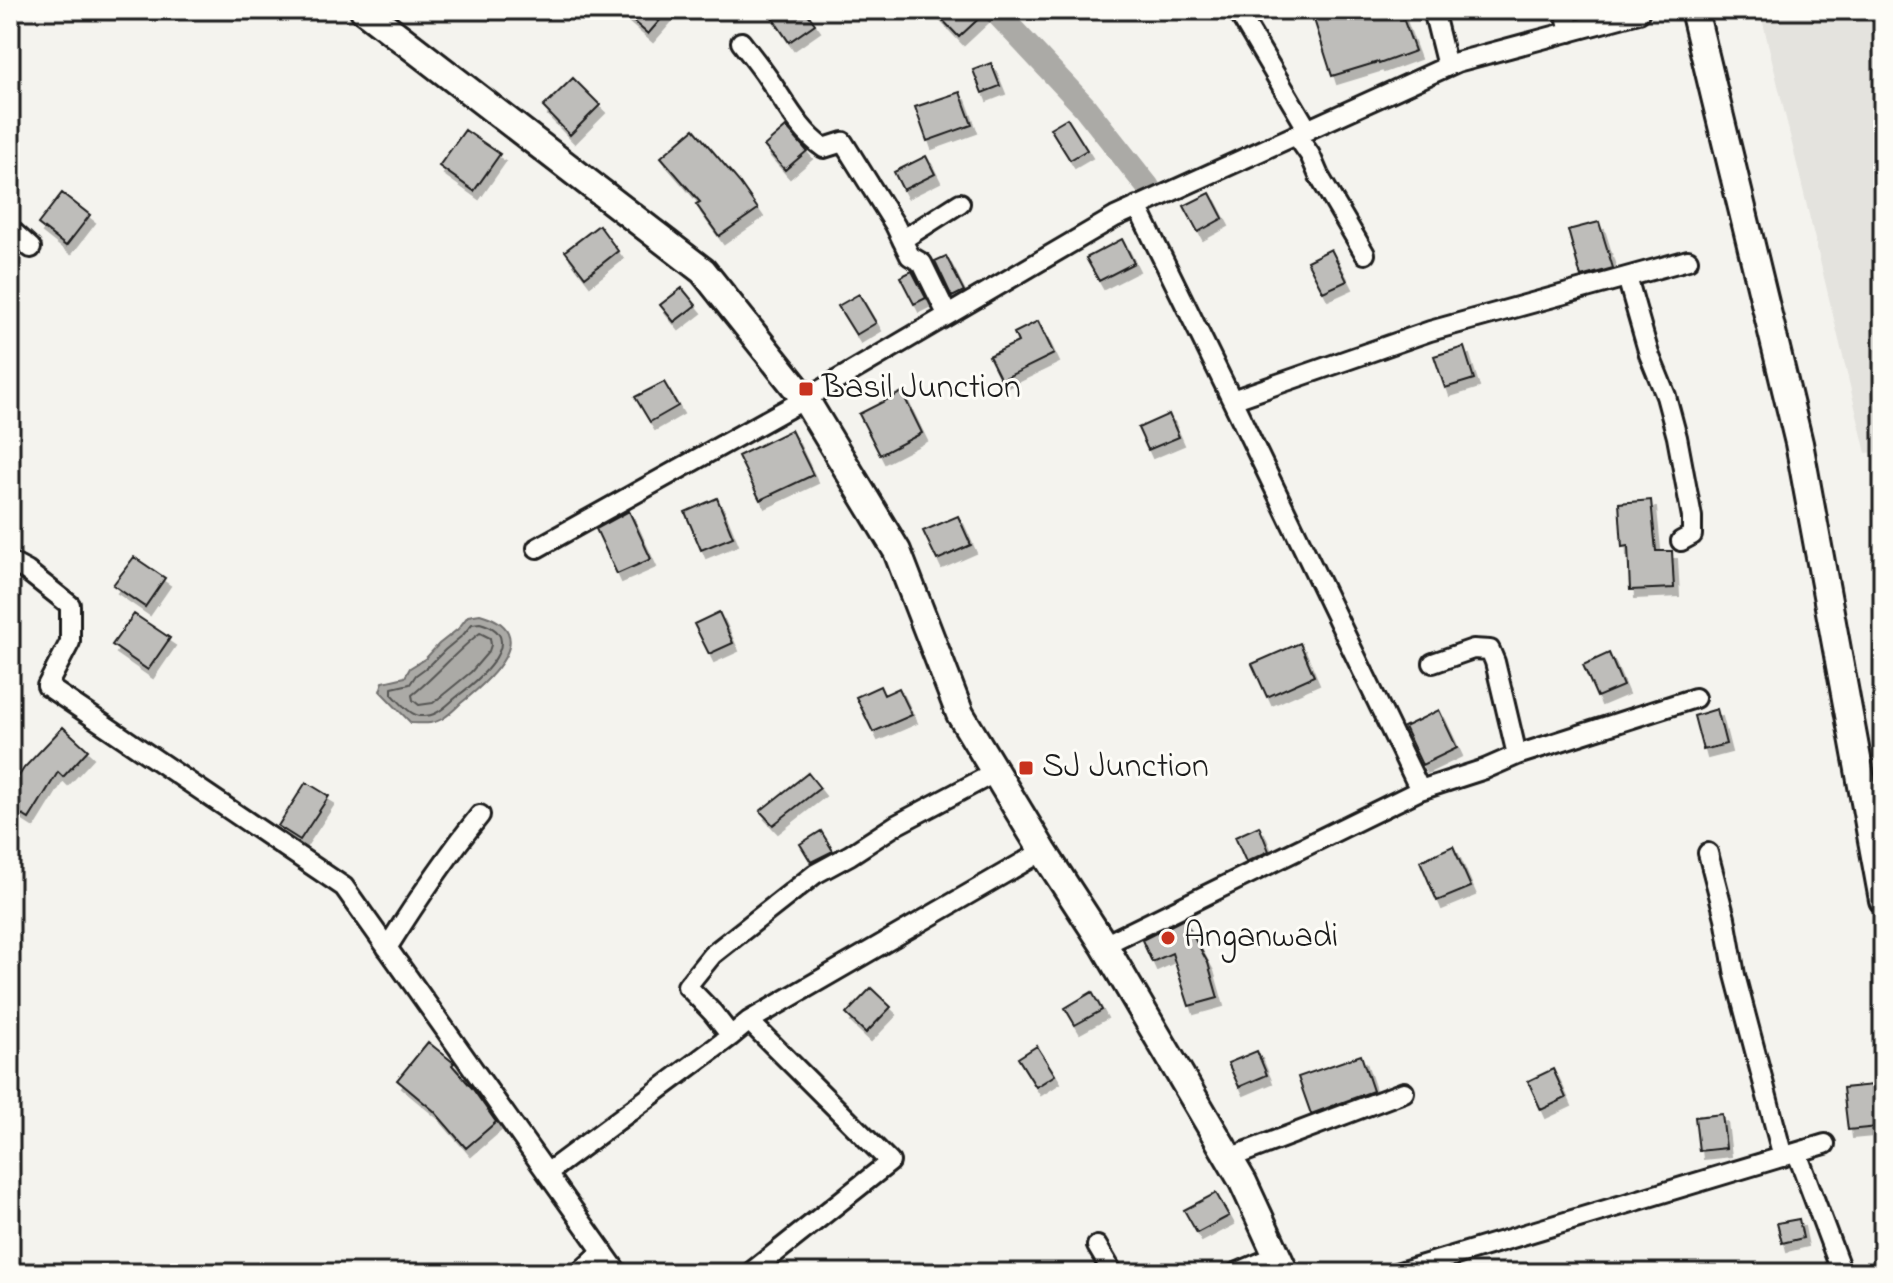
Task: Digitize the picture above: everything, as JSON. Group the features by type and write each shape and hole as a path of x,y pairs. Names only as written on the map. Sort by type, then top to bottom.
{"main road":[{"path":"364,10 703,271 805,399 897,551 960,714 1104,945 1243,1182 1280,1265"},
{"path":"1694,10 1799,443 1883,900"}],"street":[{"path":"1237,10 1302,132 1319,176 1365,254"},
{"path":"1433,10 1447,66"},
{"path":"1565,10 1570,32"},
{"path":"537,548 805,399 1137,206 1457,62 1639,13"},
{"path":"741,42 813,141 824,148 843,142 910,256 922,263 947,314"},
{"path":"902,240 960,203"},
{"path":"1137,206 1420,790"},
{"path":"10,229 31,248"},
{"path":"1232,400 1430,331 1688,260"},
{"path":"1627,277 1677,437 1692,517 1692,535 1681,541"},
{"path":"10,562 27,571 70,605 70,642 47,686 344,887 618,1273"},
{"path":"1433,663 1473,649 1490,650 1517,755"},
{"path":"1104,945 1420,790 1517,755 1695,698"},
{"path":"731,1036 687,986 712,955 815,874 896,825 996,772"},
{"path":"387,948 431,879 480,815"},
{"path":"547,1173 749,1021 1043,851"},
{"path":"1708,853 1725,918 1735,975 1790,1155 1842,1273"},
{"path":"749,1021 890,1162 750,1273"},
{"path":"1229,1158 1404,1092"},
{"path":"1396,1273 1825,1144"},
{"path":"1097,1246 1113,1273"},
{"path":"579,1273 603,1251"},
{"path":"1236,1273 1280,1265"}],"shaded area":[{"path":"1760,10 1883,10 1883,451 1866,453"}],"water":[{"path":"480,614 499,622 508,632 509,644 505,657 485,682 447,716 434,722 411,723 380,691 383,682 405,677 410,668 426,658 468,616"}],"building":[{"path":"620,10 669,10 648,34"},
{"path":"767,10 805,10 815,24 789,42"},
{"path":"933,10 988,10 959,37"},
{"path":"1311,10 1400,10 1415,51 1332,76"},
{"path":"991,63 1000,86 982,93 973,70"},
{"path":"573,78 600,105 570,135 543,107"},
{"path":"960,92 972,125 927,141 915,107"},
{"path":"1067,118 1087,150 1070,160 1050,128"},
{"path":"786,127 807,151 785,170 764,146"},
{"path":"694,129 758,209 719,236 696,204 700,202 661,157"},
{"path":"465,130 500,154 474,191 439,166"},
{"path":"926,156 935,174 903,190 894,172"},
{"path":"62,193 90,215 66,246 38,224"},
{"path":"1210,193 1223,218 1198,232 1184,206"},
{"path":"1599,222 1613,268 1581,277 1568,230"},
{"path":"599,225 618,251 585,277 565,251"},
{"path":"1122,239 1134,263 1099,281 1086,258"},
{"path":"1331,249 1347,281 1323,292 1307,261"},
{"path":"946,256 964,291 952,297 935,261"},
{"path":"912,271 926,298 914,304 900,277"},
{"path":"682,288 696,305 674,322 660,305"},
{"path":"859,294 876,323 856,335 838,306"},
{"path":"1038,321 1054,354 1001,380 989,356 1018,342 1014,333"},
{"path":"1464,347 1474,379 1445,388 1434,356"},
{"path":"664,382 678,406 650,422 635,397"},
{"path":"902,392 922,433 880,455 859,414"},
{"path":"1169,414 1179,437 1148,450 1138,428"},
{"path":"791,430 813,475 760,500 738,456"},
{"path":"717,498 733,537 701,550 685,512"},
{"path":"1651,500 1656,551 1672,551 1674,588 1630,590 1628,546 1622,547 1619,503"},
{"path":"629,511 651,559 617,574 596,529"},
{"path":"958,516 971,545 937,560 923,531"},
{"path":"134,557 165,578 145,607 113,585"},
{"path":"719,612 733,643 709,654 694,624"},
{"path":"134,614 170,638 148,670 112,645"},
{"path":"1300,643 1314,676 1267,697 1252,664"},
{"path":"1609,653 1623,686 1597,697 1583,665"},
{"path":"880,686 884,695 899,688 912,715 873,732 856,697"},
{"path":"1717,709 1726,744 1703,750 1694,716"},
{"path":"1439,710 1457,748 1422,765 1404,727"},
{"path":"63,727 88,750 63,777 58,772 29,819 10,807 10,790 24,768"},
{"path":"808,773 820,788 773,825 760,811"},
{"path":"306,782 329,796 300,840 278,826"},
{"path":"1259,826 1269,851 1246,862 1235,837"},
{"path":"821,831 833,851 811,862 800,844"},
{"path":"1453,846 1471,887 1437,901 1420,861"},
{"path":"1184,919 1208,963 1218,998 1189,1006 1172,953 1152,962 1142,940"},
{"path":"871,988 891,1007 866,1033 846,1014"},
{"path":"1092,992 1102,1010 1075,1025 1065,1008"},
{"path":"428,1042 454,1063 452,1065 496,1122 466,1148 434,1111 397,1080"},
{"path":"1037,1046 1055,1075 1036,1087 1018,1058"},
{"path":"1257,1051 1267,1075 1239,1087 1228,1063"},
{"path":"1361,1055 1373,1091 1311,1114 1298,1077"},
{"path":"1553,1069 1566,1098 1541,1110 1528,1081"},
{"path":"1873,1085 1878,1127 1848,1130 1843,1088"},
{"path":"1722,1114 1726,1148 1699,1151 1695,1117"},
{"path":"1216,1193 1229,1216 1197,1233 1184,1210"},
{"path":"1799,1219 1803,1238 1782,1243 1777,1223"}],"waterway":[{"path":"994,10 1084,106 1148,187"}],"place":[{"name":"Basil Junction","path":"806,389"},
{"name":"SJ Junction","path":"1026,768"},
{"name":"Anganwadi","path":"1168,938"}]}
